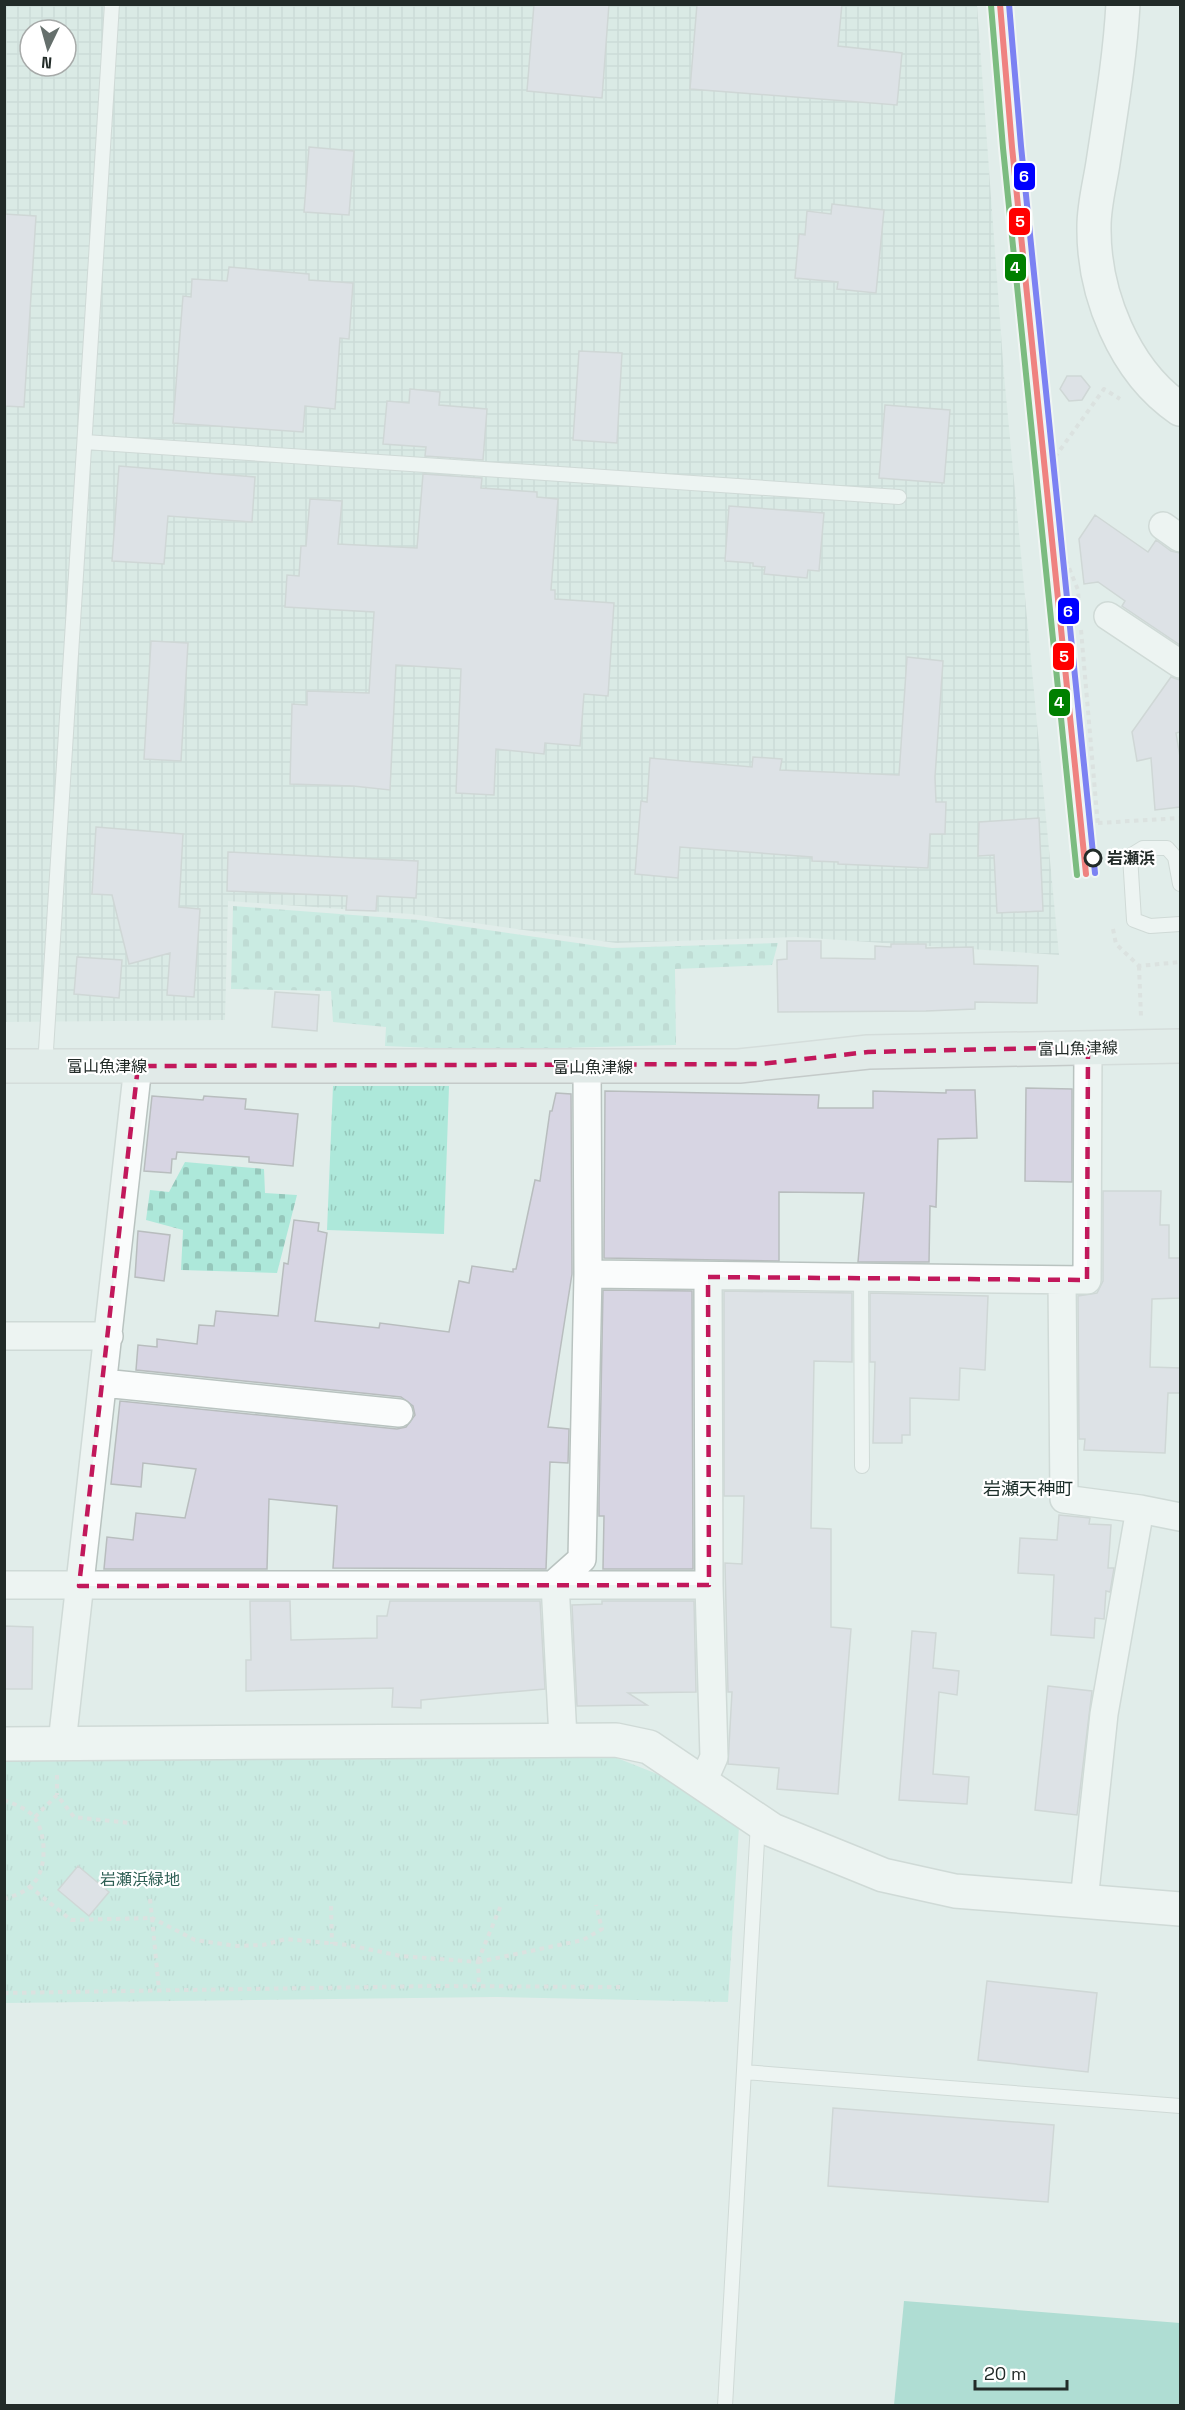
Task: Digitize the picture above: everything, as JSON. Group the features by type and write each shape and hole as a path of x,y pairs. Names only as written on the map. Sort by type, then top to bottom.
{"main road":[{"name":"富山魚津線","path":"4,1066 739,1066 868,1052 1180,1046"}],"street":[{"path":"1123,4 1121,42 1094,226 1099,271 1108,310 1129,352 1159,392 1180,409"},
{"path":"1108,616 1180,664"},
{"path":"588,1274 1086,1280 1088,1047"},
{"path":"62,1743 138,1066"},
{"path":"555,1583 582,1559 588,1274 586,1067"},
{"path":"702,1784 714,1757 709,1585 708,1277"},
{"path":"1062,1280 1064,1499 1180,1516"},
{"path":"4,1336 109,1336"},
{"path":"103,1383 399,1413"},
{"path":"1084,1901 1104,1714 1140,1509"},
{"path":"555,1583 563,1738"},
{"path":"4,1585 555,1583 709,1585"},
{"path":"4,1743 563,1738 616,1740 649,1747 758,1821 822,1852 884,1875 955,1891 1180,1909"}],"lane":[{"path":"45,1066 112,4"},
{"path":"85,442 899,497"},
{"path":"1180,884 1175,857 1167,848 1143,848 1130,856 1134,920 1150,926 1180,924"},
{"path":"861,1277 862,1466"},
{"path":"725,2406 758,1821"},
{"path":"744,2072 1180,2106"}],"path":[{"path":"1080,613 1078,590 1065,558 1055,457 1104,389 1129,405"},
{"path":"1081,625 1098,825 1180,818"},
{"path":"1112,924 1116,944 1139,966 1142,1017"},
{"path":"1139,966 1180,962"},
{"path":"34,1817 57,1795 74,1818 129,1823"},
{"path":"4,1800 16,1804 34,1817 44,1852 37,1878 22,1894 4,1899"},
{"path":"29,1886 71,1920 152,1918 195,1940 236,1946 263,1946 286,1939 401,1956 478,1962 583,1940 602,1929 596,1905"},
{"path":"150,1899 159,1990"},
{"path":"480,1986 478,1962 501,1905"},
{"path":"331,1906 332,1944"},
{"path":"4,1993 480,1986 620,1987"}],"highlighted area":[{"path":"1088,1047 1087,1280 708,1277 709,1585 79,1586 138,1066 760,1064 868,1052"}],"shaded area":[{"path":"4,5 977,5 1004,375 1059,955 796,937 616,943 411,914 228,901 225,1020 5,1022"},
{"path":"904,2301 1180,2323 1180,2405 894,2405"}],"green space":[{"path":"233,906 419,920 612,948 778,943 772,965 675,969 676,1045 482,1050 385,1046 386,1027 333,1022 331,991 231,989"},
{"path":"333,1086 449,1086 444,1234 327,1230"},
{"path":"185,1162 264,1169 265,1193 297,1195 277,1273 181,1270 183,1230 146,1220 150,1190 169,1192"},
{"name":"岩瀬浜緑地","path":"530,1751 617,1758 680,1783 739,1826 728,2002 496,1997 5,2003 4,1757"}],"building":[{"path":"534,4 609,4 602,98 527,91"},
{"path":"697,4 842,4 838,46 902,53 897,105 690,89"},
{"path":"309,147 354,151 349,215 304,212"},
{"path":"832,204 884,210 876,293 837,289 838,282 795,278 799,234 805,235 807,211 831,214"},
{"path":"4,214 36,216 24,407 4,406"},
{"path":"229,267 309,274 309,280 353,283 349,339 340,338 335,409 305,406 303,432 173,423 183,296 191,297 192,279 227,281"},
{"path":"579,351 622,353 617,443 573,440"},
{"path":"1067,376 1081,376 1090,387 1082,400 1069,401 1060,389"},
{"path":"410,389 440,392 439,405 487,409 483,460 425,456 426,447 383,444 387,401 409,403"},
{"path":"885,405 950,410 944,483 879,478"},
{"path":"119,466 255,477 252,522 168,516 164,564 112,561"},
{"path":"423,474 482,478 481,488 537,492 537,497 558,499 551,590 555,590 555,599 614,603 608,696 584,694 580,746 545,743 544,754 496,749 494,795 456,793 461,669 396,665 390,790 290,784 292,704 307,705 307,691 369,693 374,612 285,607 287,575 299,576 301,546 306,546 310,499 342,501 338,544 417,548"},
{"path":"729,506 824,513 819,571 808,570 807,578 764,574 765,567 753,566 753,563 725,561"},
{"path":"1095,515 1148,552 1156,540 1171,551 1180,553 1180,645 1122,606 1125,601 1098,582 1084,584 1079,539"},
{"path":"151,641 188,643 181,761 144,759"},
{"path":"907,657 943,661 935,777 936,802 946,802 945,834 930,834 928,868 838,864 838,862 812,861 812,857 680,847 678,878 635,874 641,801 647,802 650,758 752,767 753,757 782,759 780,770 899,775"},
{"path":"1171,677 1180,680 1180,732 1176,733 1180,757 1180,807 1155,810 1151,758 1137,761 1132,732"},
{"path":"1039,818 1043,911 997,913 994,855 978,856 979,822"},
{"path":"96,827 183,834 179,907 200,909 194,997 167,995 170,953 129,964 112,895 92,894"},
{"path":"228,852 418,861 416,898 377,896 376,911 346,910 347,896 227,891"},
{"path":"787,941 821,941 821,958 875,959 875,946 891,947 891,944 926,944 926,948 973,947 974,964 1038,966 1037,1003 975,1002 975,1009 926,1011 778,1012 777,960 787,959"},
{"path":"77,957 122,960 119,998 74,994"},
{"path":"275,992 319,995 317,1031 272,1027"},
{"path":"1026,1088 1072,1089 1072,1182 1025,1181"},
{"path":"946,1090 975,1090 977,1138 938,1139 936,1207 930,1206 929,1262 858,1262 864,1193 779,1192 779,1261 604,1258 605,1091 819,1095 818,1108 873,1108 873,1091 946,1093"},
{"path":"556,1093 571,1094 572,1274 548,1427 569,1429 568,1463 550,1462 546,1569 333,1568 337,1506 269,1499 267,1569 104,1569 107,1537 133,1540 136,1513 185,1518 196,1469 143,1463 141,1487 111,1484 120,1401 397,1429 406,1427 415,1415 413,1406 401,1397 136,1370 138,1345 157,1347 157,1339 197,1344 199,1325 214,1326 216,1311 278,1316 284,1263 288,1264 294,1220 319,1223 318,1231 327,1233 315,1321 379,1328 380,1323 449,1332 459,1281 469,1283 472,1266 513,1272 513,1269 516,1269 535,1180 540,1181 550,1111 552,1111"},
{"path":"152,1096 203,1100 204,1096 246,1099 245,1109 298,1114 293,1166 249,1162 249,1157 177,1152 176,1159 172,1159 171,1173 144,1171"},
{"path":"1103,1191 1161,1191 1160,1225 1169,1225 1169,1258 1180,1258 1180,1298 1152,1299 1150,1367 1180,1368 1180,1393 1168,1393 1165,1453 1084,1450 1085,1439 1079,1439 1078,1296 1097,1293 1103,1281"},
{"path":"138,1231 170,1235 164,1281 135,1277"},
{"path":"603,1290 692,1291 693,1569 603,1569 604,1516 599,1516 599,1501"},
{"path":"724,1291 852,1293 852,1362 814,1361 811,1528 831,1529 831,1627 851,1629 838,1794 777,1789 779,1768 728,1764 732,1692 728,1692 725,1563 742,1564 744,1496 724,1496"},
{"path":"870,1293 988,1296 985,1370 960,1368 959,1400 910,1398 910,1435 902,1435 902,1443 873,1443 875,1362 870,1362"},
{"path":"1059,1515 1090,1518 1089,1524 1111,1525 1108,1568 1114,1568 1110,1592 1106,1591 1104,1619 1095,1618 1094,1638 1051,1635 1054,1575 1018,1573 1020,1538 1057,1540"},
{"path":"250,1601 290,1601 291,1640 377,1638 377,1616 387,1616 390,1601 540,1601 545,1689 421,1700 421,1708 392,1707 393,1688 246,1691 246,1660 251,1660"},
{"path":"602,1601 694,1601 696,1692 628,1693 647,1705 577,1706 572,1605 602,1604"},
{"path":"4,1626 33,1627 32,1689 4,1689"},
{"path":"912,1631 936,1633 933,1668 959,1671 957,1695 939,1692 933,1774 969,1777 967,1804 899,1800"},
{"path":"1048,1686 1092,1691 1077,1815 1035,1810"},
{"path":"78,1866 109,1892 89,1916 58,1890"},
{"path":"987,1981 1097,1993 1088,2072 978,2060"},
{"path":"833,2108 1054,2125 1048,2202 828,2186"}],"transit line":[{"name":"5","path":"1000,4 1012,147 1086,874"},
{"name":"6","path":"1009,4 1021,146 1095,873"},
{"name":"4","path":"991,5 1003,148 1077,875"}],"place":[{"name":"岩瀬浜","path":"1093,858"}],"district":[{"name":"岩瀬天神町","path":"1028,1489"}]}
